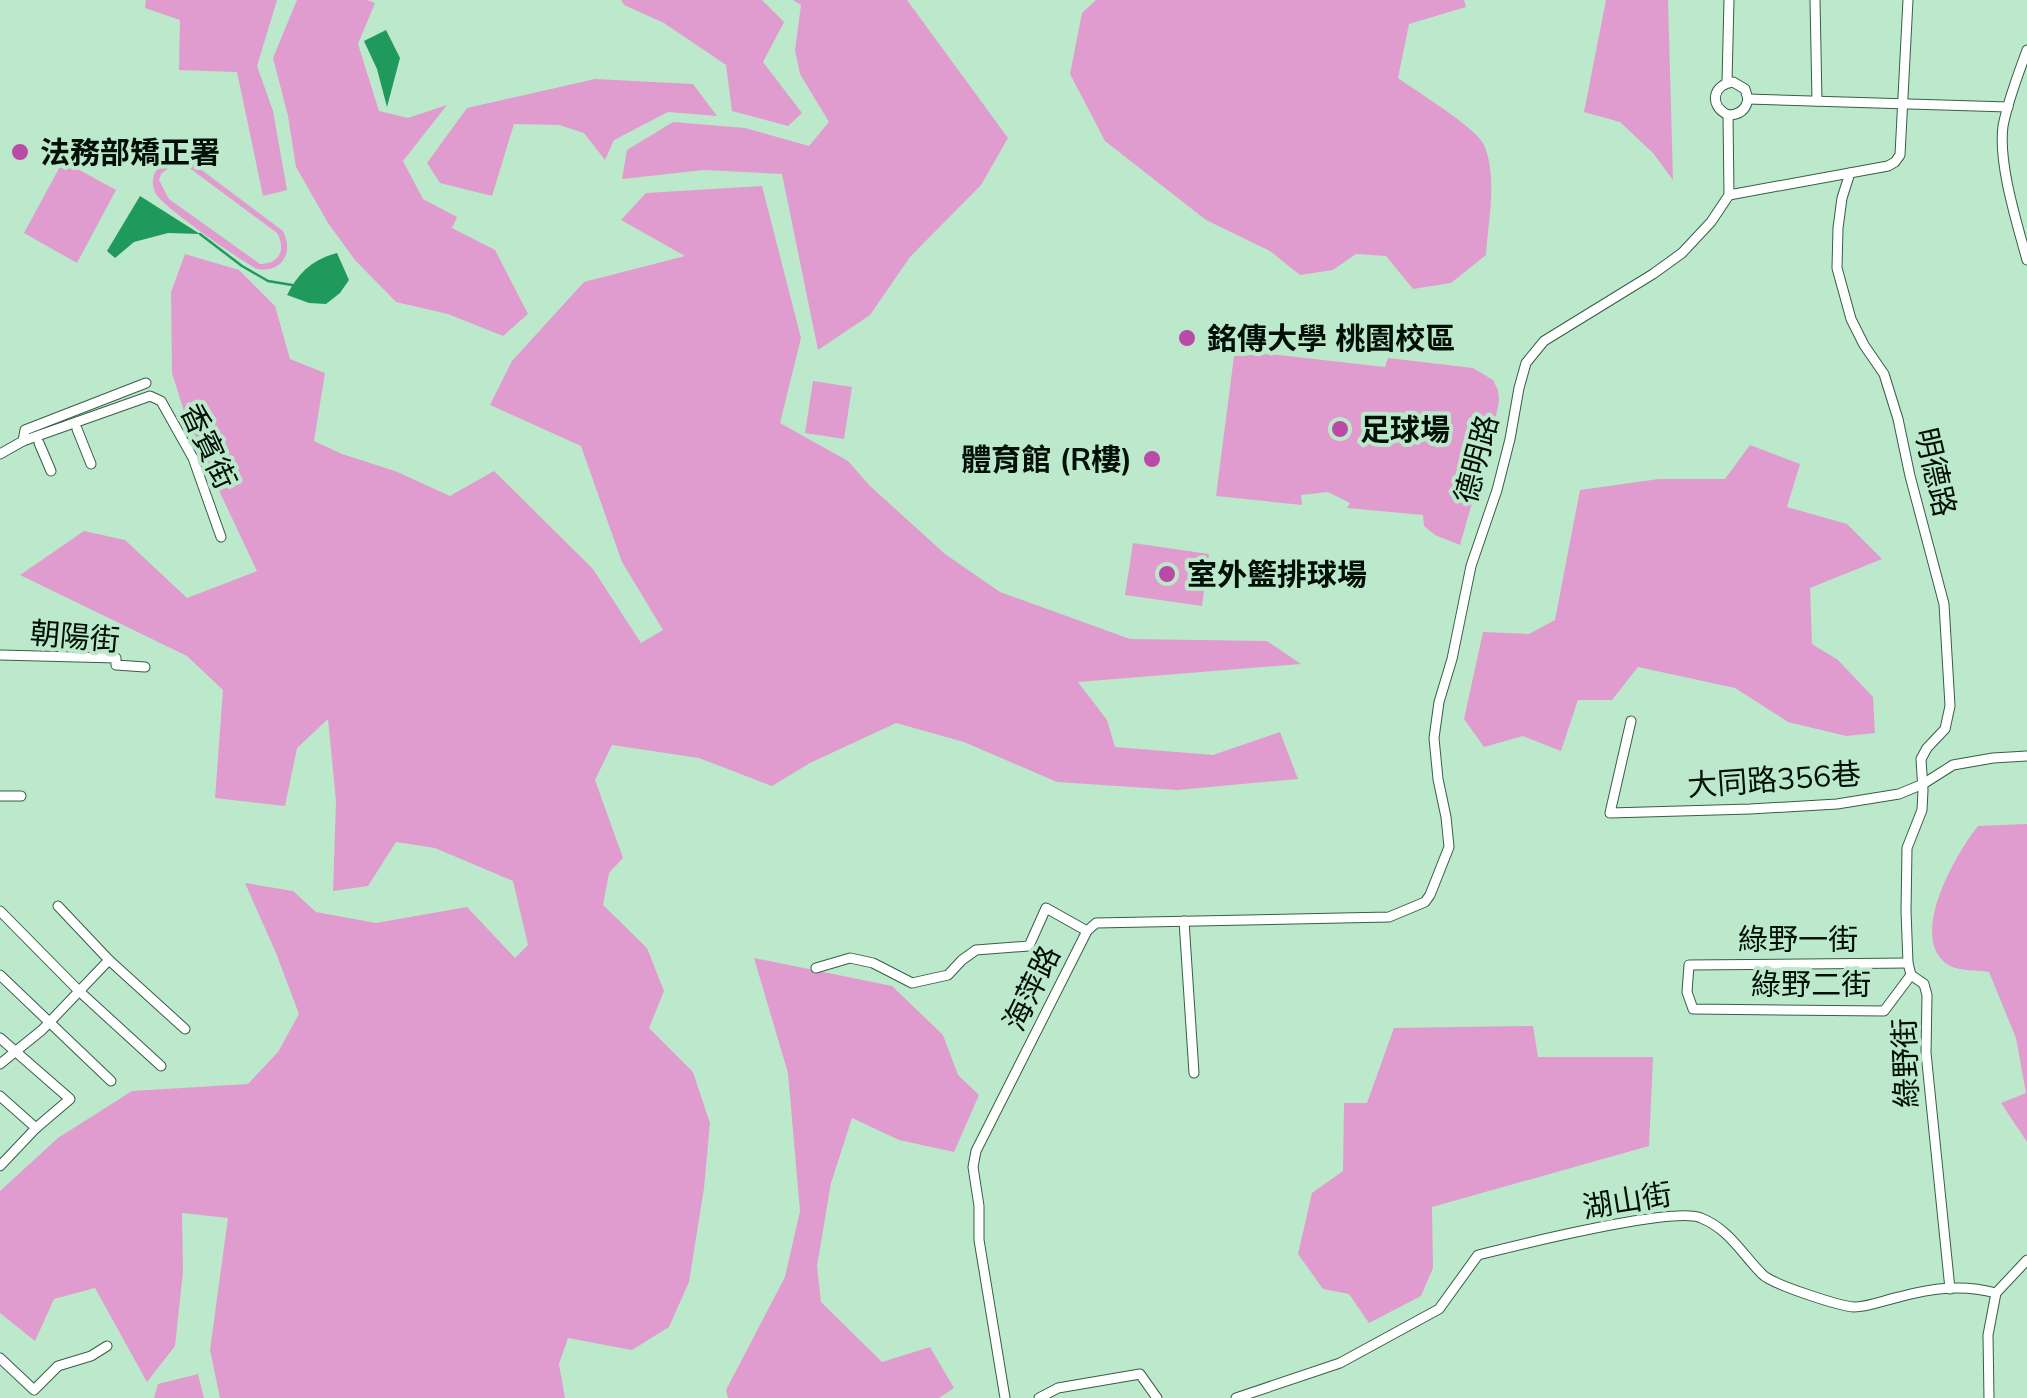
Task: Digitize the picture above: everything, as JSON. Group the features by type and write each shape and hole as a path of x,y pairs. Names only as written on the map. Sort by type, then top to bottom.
{"street":[{"path":"1728,82 1729,0"},
{"path":"1815,0 1818,101"},
{"path":"1728,115 1730,195 1895,162 1900,154 1908,0"},
{"path":"2027,50 2002,131 2012,206 2027,260"},
{"path":"1728,82 1742,86 1748,99 1739,114 1728,115 1718,110 1714,99 1718,88 1728,82"},
{"path":"1748,99 2008,107"},
{"name":"明德路","path":"1850,174 1842,198 1837,268 1851,319 1884,374 1944,604 1950,706 1945,728 1921,759 1923,784"},
{"name":"德明路","path":"1425,902 1449,847 1434,738 1439,702 1452,660 1471,566 1497,490 1526,363 1544,341 1682,253 1730,195"},
{"name":"香賓街","path":"23,441 24,430 146,383"},
{"name":"香賓街","path":"0,454 23,441 150,396 161,401 193,458 220,538"},
{"path":"77,429 91,464"},
{"path":"39,443 51,471"},
{"name":"朝陽街","path":"0,656 116,658 116,665 145,667"},
{"name":"大同路356巷","path":"1631,721 1610,813 1837,804 1898,794 1953,765 2027,756"},
{"name":"綠野街","path":"1923,784 1922,810 1907,848 1908,963 1912,974 1924,984 1927,995 1926,1053 1950,1288"},
{"path":"0,796 21,796"},
{"name":"海萍路","path":"1005,1398 980,1240 973,1167 976,1151 1086,931 1096,923 1389,917 1425,902"},
{"path":"58,906 109,960 185,1029"},
{"path":"816,968 850,958 873,963 912,983 948,975 976,950 1029,946 1046,908 1086,931"},
{"path":"0,911 161,1066"},
{"path":"1184,920 1194,1073"},
{"path":"0,1064 50,1022 109,960"},
{"name":"綠野一街","path":"1693,1009 1686,992 1689,965 1908,963"},
{"path":"0,974 111,1081"},
{"name":"綠野二街","path":"1693,1009 1884,1011 1912,974"},
{"path":"0,1038 70,1099 1,1162"},
{"path":"0,1096 36,1128"},
{"name":"湖山街","path":"1236,1398 1340,1363 1439,1309 1478,1255 1634,1221 1696,1215 1718,1226 1764,1278 1853,1307 1950,1288 1996,1293"},
{"path":"1989,1398 1988,1335 1996,1293 2027,1260"},
{"path":"0,1358 34,1390 58,1366 91,1356 107,1346"},
{"path":"1039,1398 1058,1388 1140,1374 1157,1398"}],"shaded area":[{"path":"146,0 277,0 257,66 273,111 287,190 263,196 237,72 179,70 180,20 145,8"},
{"path":"297,0 375,3 358,44 379,111 408,118 447,105 403,161 423,199 457,217 452,228 495,250 528,314 503,336 448,314 396,302 355,260 328,223 296,167 273,58"},
{"path":"621,0 762,0 784,22 763,62 802,113 788,126 732,111 726,65 664,23"},
{"path":"793,0 907,0 1008,138 981,185 910,257 870,315 818,350 782,174 704,170 622,179 627,150 673,122 745,128 809,146 829,122 800,74 795,50 801,5"},
{"path":"1096,0 1464,0 1466,7 1409,24 1398,78 1458,120 1484,145 1491,185 1486,255 1451,283 1413,289 1386,256 1356,254 1333,270 1300,275 1270,251 1206,220 1105,141 1070,74 1082,13"},
{"path":"1606,0 1668,0 1673,180 1653,153 1620,122 1584,112"},
{"path":"386,30 400,58 387,107 377,69 364,41"},
{"path":"595,79 693,84 717,116 668,112 614,140 605,160 584,133 559,125 514,124 492,196 440,183 427,163 467,108"},
{"path":"180,157 191,162 283,231 287,247 279,265 257,269 162,201 153,182 156,171 168,160","holes":["174,164 188,167 277,233 281,245 277,258 260,264 169,199 159,180 161,174"]},
{"path":"63,161 116,190 77,263 24,233"},
{"path":"762,186 801,338 780,423 848,461 945,554 1000,592 1130,639 1267,641 1301,664 1078,682 1107,720 1115,747 1213,755 1280,732 1298,779 1177,790 1057,782 964,742 896,723 810,763 772,786 699,758 612,745 595,780 623,858 609,873 603,905 647,948 664,991 649,1028 693,1072 710,1123 689,1282 669,1327 632,1350 568,1338 559,1364 565,1398 220,1398 210,1350 228,1218 182,1213 183,1272 175,1346 147,1382 95,1288 54,1299 35,1341 0,1313 0,1191 58,1138 132,1091 248,1084 278,1052 299,1014 245,883 293,891 316,912 376,923 467,907 515,958 528,945 513,881 435,848 396,842 368,886 333,891 336,801 328,719 297,748 285,806 215,798 223,690 187,656 20,575 84,531 125,540 187,598 257,571 189,427 172,373 171,292 185,254 239,270 275,306 290,359 325,373 314,441 450,496 494,471 593,569 641,643 663,630 622,562 581,446 490,405 512,361 584,282 685,256 621,220 646,193"},
{"path":"140,196 200,234 168,233 134,242 115,258 107,251"},
{"path":"337,253 349,280 340,293 326,304 287,295 307,268"},
{"path":"1269,354 1385,367 1388,358 1473,368 1493,380 1499,401 1494,426 1460,545 1435,535 1424,526 1423,515 1347,508 1350,503 1328,492 1301,495 1302,505 1216,496 1234,356"},
{"path":"813,381 852,387 844,439 805,433"},
{"path":"1750,445 1800,464 1787,507 1847,524 1882,559 1810,588 1812,644 1838,660 1873,697 1875,733 1846,736 1788,722 1735,688 1638,667 1612,700 1578,700 1561,751 1523,736 1484,747 1464,719 1483,632 1529,634 1555,620 1580,490 1659,479 1725,479"},
{"name":"室外籃排球場","path":"1133,543 1209,554 1202,606 1125,595"},
{"path":"2027,824 2027,1142 2001,1103 2026,1093 2016,1038 1989,972 1950,966 1937,954 1932,937 1939,897 1958,856 1978,826"},
{"path":"754,958 892,986 943,1035 958,1075 979,1095 954,1152 899,1140 852,1118 831,1183 817,1266 821,1302 882,1362 930,1347 954,1388 939,1398 728,1398 726,1390 785,1277 800,1211 788,1073"},
{"path":"1533,1026 1538,1057 1653,1057 1649,1146 1432,1207 1433,1268 1421,1296 1369,1323 1349,1294 1323,1289 1298,1254 1312,1193 1343,1171 1344,1103 1367,1103 1394,1028"},
{"path":"198,1374 204,1398 154,1398 158,1384"}],"waterway":[{"path":"200,234 268,281 292,285"}],"place":[{"name":"法務部矯正署","path":"20,152"},
{"name":"銘傳大學 桃園校區","path":"1187,338"},
{"name":"足球場","path":"1340,429"},
{"name":"體育館 (R樓)","path":"1152,459"},
{"name":"室外籃排球場","path":"1167,574"}]}
